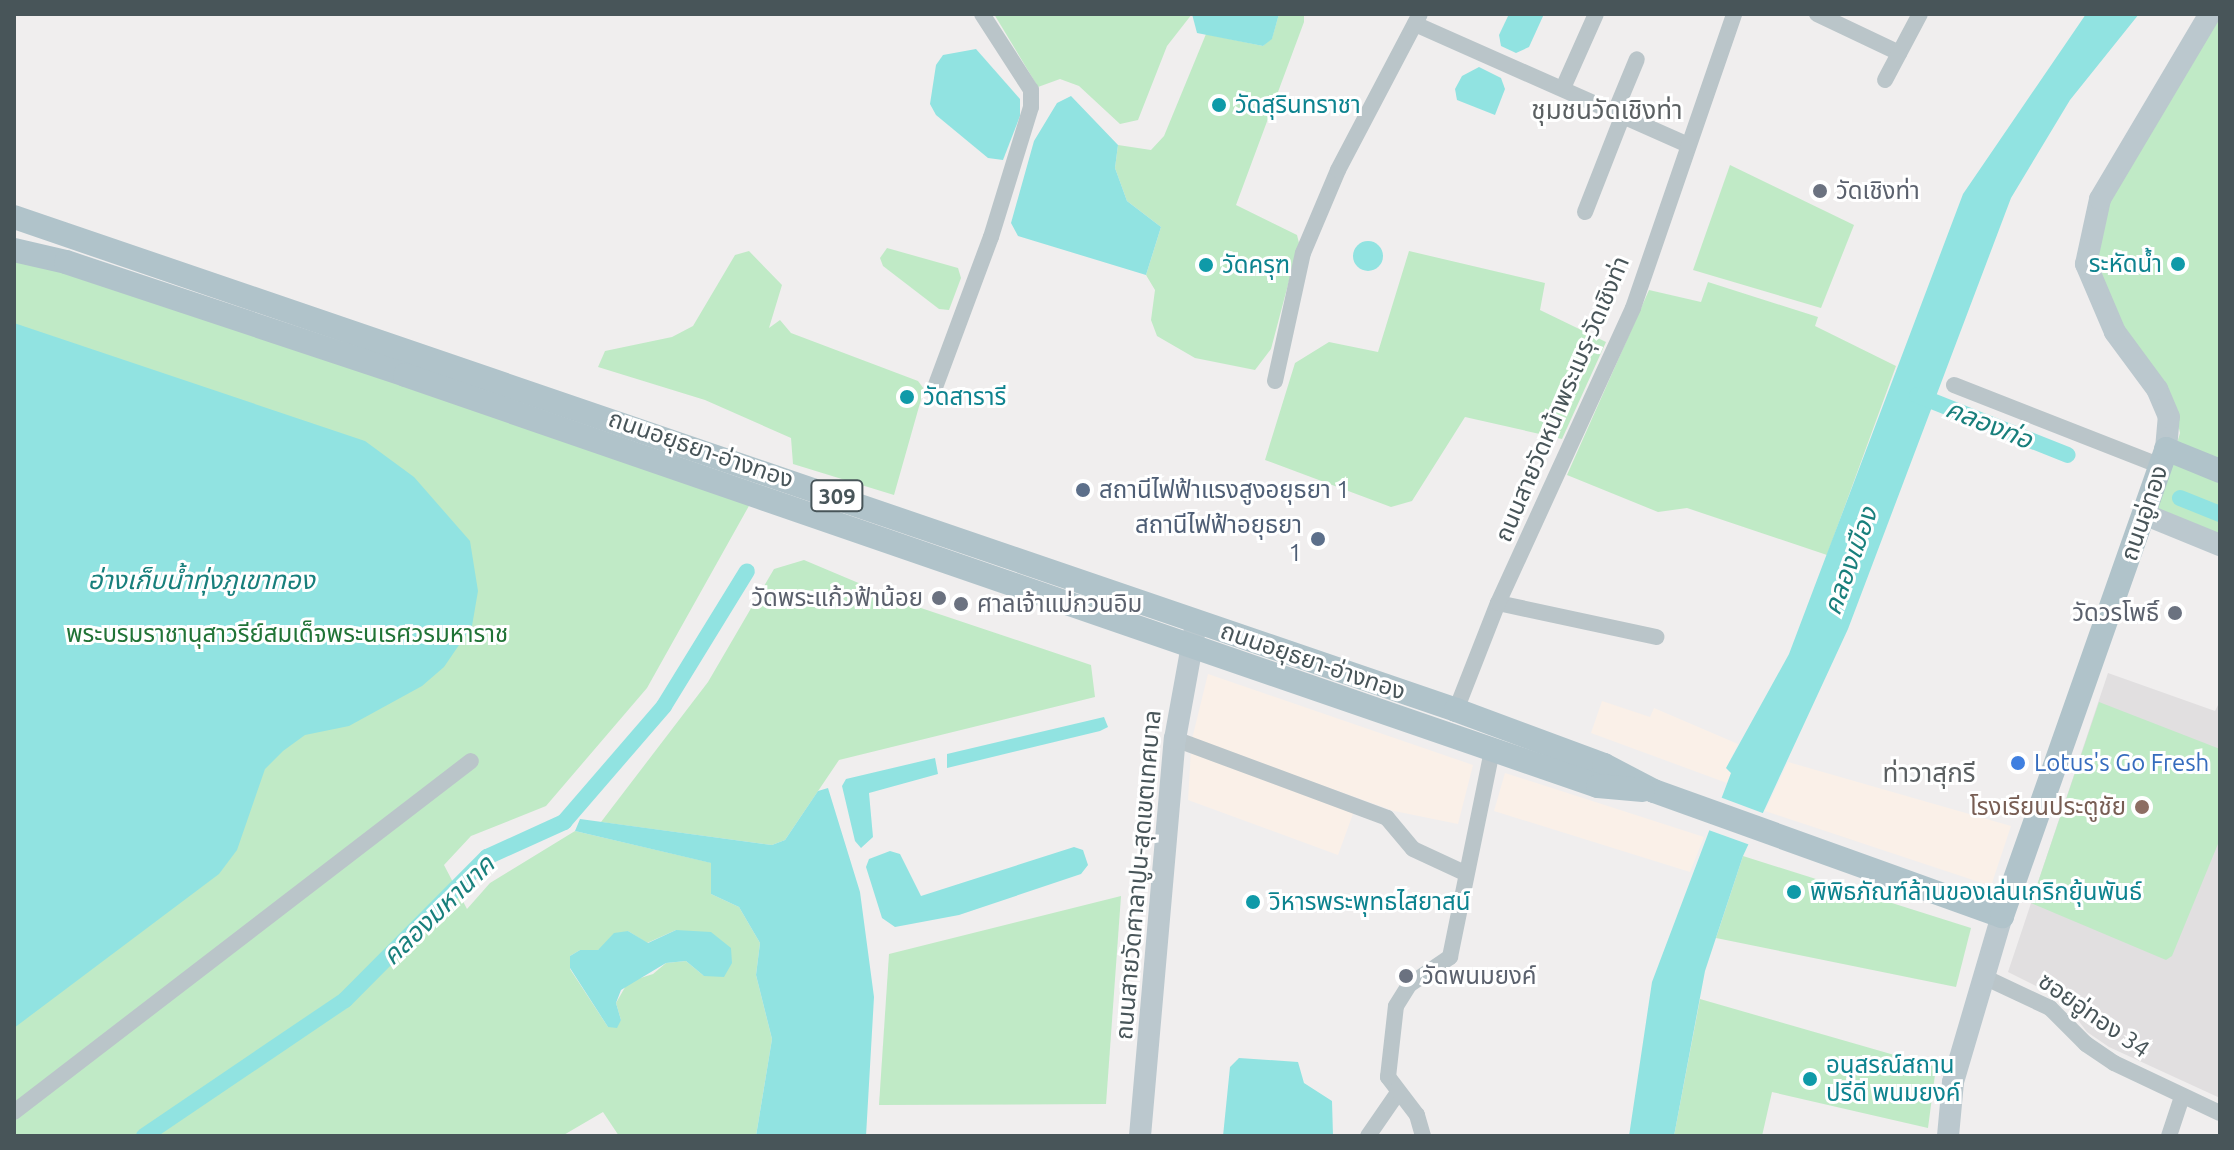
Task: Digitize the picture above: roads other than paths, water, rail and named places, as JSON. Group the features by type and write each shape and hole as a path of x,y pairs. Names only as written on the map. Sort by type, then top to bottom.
{"main road":[{"name":"ถนนอู่ทอง","path":"1948,1136 1953,1082 2002,916 2164,457 2169,417 2157,389 2115,332 2086,264 2100,199 2210,14"},
{"name":"ถนนอยุธยา-อ่างทอง","path":"14,217 1456,710 1604,765 1654,791 1690,805 2002,916"},
{"name":"ถนนอยุธยา-อ่างทอง","path":"14,250 66,262 376,365 1598,786 1654,791"},
{"path":"2164,457 2220,471"},
{"path":"2144,514 2220,545"},
{"name":"ถนนสายวัดศาลาปูน-สุดเขตเทศบาล","path":"1140,1136 1175,739 1189,646 1198,621"}],"street":[{"path":"934,390 991,237 1031,107 1031,90 982,14"},
{"path":"1563,88 1596,14"},
{"name":"ถนนสายวัดหน้าพระเมรุ-วัดเชิงท่า","path":"1456,710 1498,603 1633,308 1686,144 1734,14"},
{"path":"1817,14 1899,53"},
{"path":"1885,80 1920,14"},
{"path":"1275,381 1303,253 1338,170 1417,19 1686,144"},
{"path":"1585,212 1637,59"},
{"path":"1954,385 2164,457"},
{"path":"1498,603 1656,637"},
{"path":"1175,739 1387,818 1413,849 1465,873"},
{"path":"1423,1136 1417,1115 1397,1094 1388,1077 1396,1006 1409,985 1450,957 1492,750"},
{"path":"14,1112 471,761"},
{"name":"ซอยอู่ทอง 34","path":"1984,977 2050,1008 2095,1051 2182,1097 2220,1113"},
{"path":"1368,1136 1397,1094"},
{"path":"2169,1136 2182,1097"}],"water":[{"path":"1192,14 1279,14 1272,39 1263,46 1197,33"},
{"path":"1509,14 1544,14 1529,47 1516,53 1501,46 1499,35"},
{"name":"คลองเมือง","path":"2086,14 2139,14 2070,100 2011,198 1848,629 1743,856 1705,971 1674,1136 1629,1136 1652,982 1731,773 1726,768 1789,654 1963,194"},
{"path":"976,49 1020,99 1020,116 1003,160 988,158 936,115 930,104 936,65 943,55"},
{"path":"1479,67 1501,78 1505,89 1495,115 1457,100 1455,89 1462,76"},
{"path":"1071,96 1118,145 1115,168 1127,201 1161,227 1146,275 1018,236 1011,223 1034,141 1057,103"},
{"path":"1368,241 1374,242 1382,250 1382,262 1374,270 1368,271 1362,270 1354,262 1353,256 1354,250 1362,242"},
{"name":"อ่างเก็บน้ำทุ่งภูเขาทอง","path":"14,323 365,441 414,477 470,541 478,591 472,626 444,667 422,686 349,726 305,735 283,751 265,769 237,850 219,874 14,1028"},
{"path":"1104,717 1108,727 1100,731 947,768 947,754"},
{"path":"935,758 938,774 869,793 873,837 861,848 855,841 842,786 846,779"},
{"path":"828,788 860,892 874,997 866,1136 756,1136 772,1039 756,975 760,943 739,907 711,894 711,863 575,831 580,819 772,845 785,840 818,791"},
{"path":"1074,847 1083,850 1088,865 1081,874 959,915 895,927 882,918 866,867 869,859 890,851 900,854 921,896"},
{"path":"676,930 711,932 731,948 732,963 724,977 704,976 686,961 666,963 621,990 616,1003 621,1020 617,1028 608,1027 570,968 570,956 580,950 598,950 614,933 628,931 648,943"},
{"path":"1239,1058 1298,1062 1304,1083 1332,1101 1333,1136 1223,1136 1230,1067"}],"waterway":[{"name":"คลองท่อ","path":"1917,395 2068,455"},
{"name":"คลองท่อ","path":"2180,498 2220,514"},
{"name":"คลองมหานาค","path":"144,1136 345,1000 487,857 564,822 664,706 747,571"}],"place":[{"name":"วัดสุรินทราชา","path":"1219,105"},
{"name":"วัดเชิงท่า","path":"1820,191"},
{"name":"ระหัดน้ำ","path":"2178,264"},
{"name":"วัดครุฑ","path":"1206,265"},
{"name":"วัดสารารี","path":"907,397"},
{"name":"สถานีไฟฟ้าแรงสูงอยุธยา 1","path":"1083,490"},
{"name":"สถานีไฟฟ้าอยุธยา 1","path":"1318,539"},
{"name":"วัดพระแก้วฟ้าน้อย","path":"939,598"},
{"name":"ศาลเจ้าแม่กวนอิม","path":"961,604"},
{"name":"วัดวรโพธิ์","path":"2175,613"},
{"name":"Lotus's Go Fresh","path":"2018,763"},
{"name":"โรงเรียนประตูชัย","path":"2142,807"},
{"name":"พิพิธภัณฑ์ล้านของเล่นเกริกยุ้นพันธ์","path":"1794,892"},
{"name":"วิหารพระพุทธไสยาสน์","path":"1253,902"},
{"name":"วัดพนมยงค์","path":"1406,976"},
{"name":"อนุสรณ์สถาน ปรีดี พนมยงค์","path":"1810,1079"}],"district":[{"name":"ชุมชนวัดเชิงท่า","path":"1607,110"},
{"name":"ท่าวาสุกรี","path":"1929,773"}],"park label":[{"name":"พระบรมราชานุสาวรีย์สมเด็จพระนเรศวรมหาราช","path":"287,634"}]}
